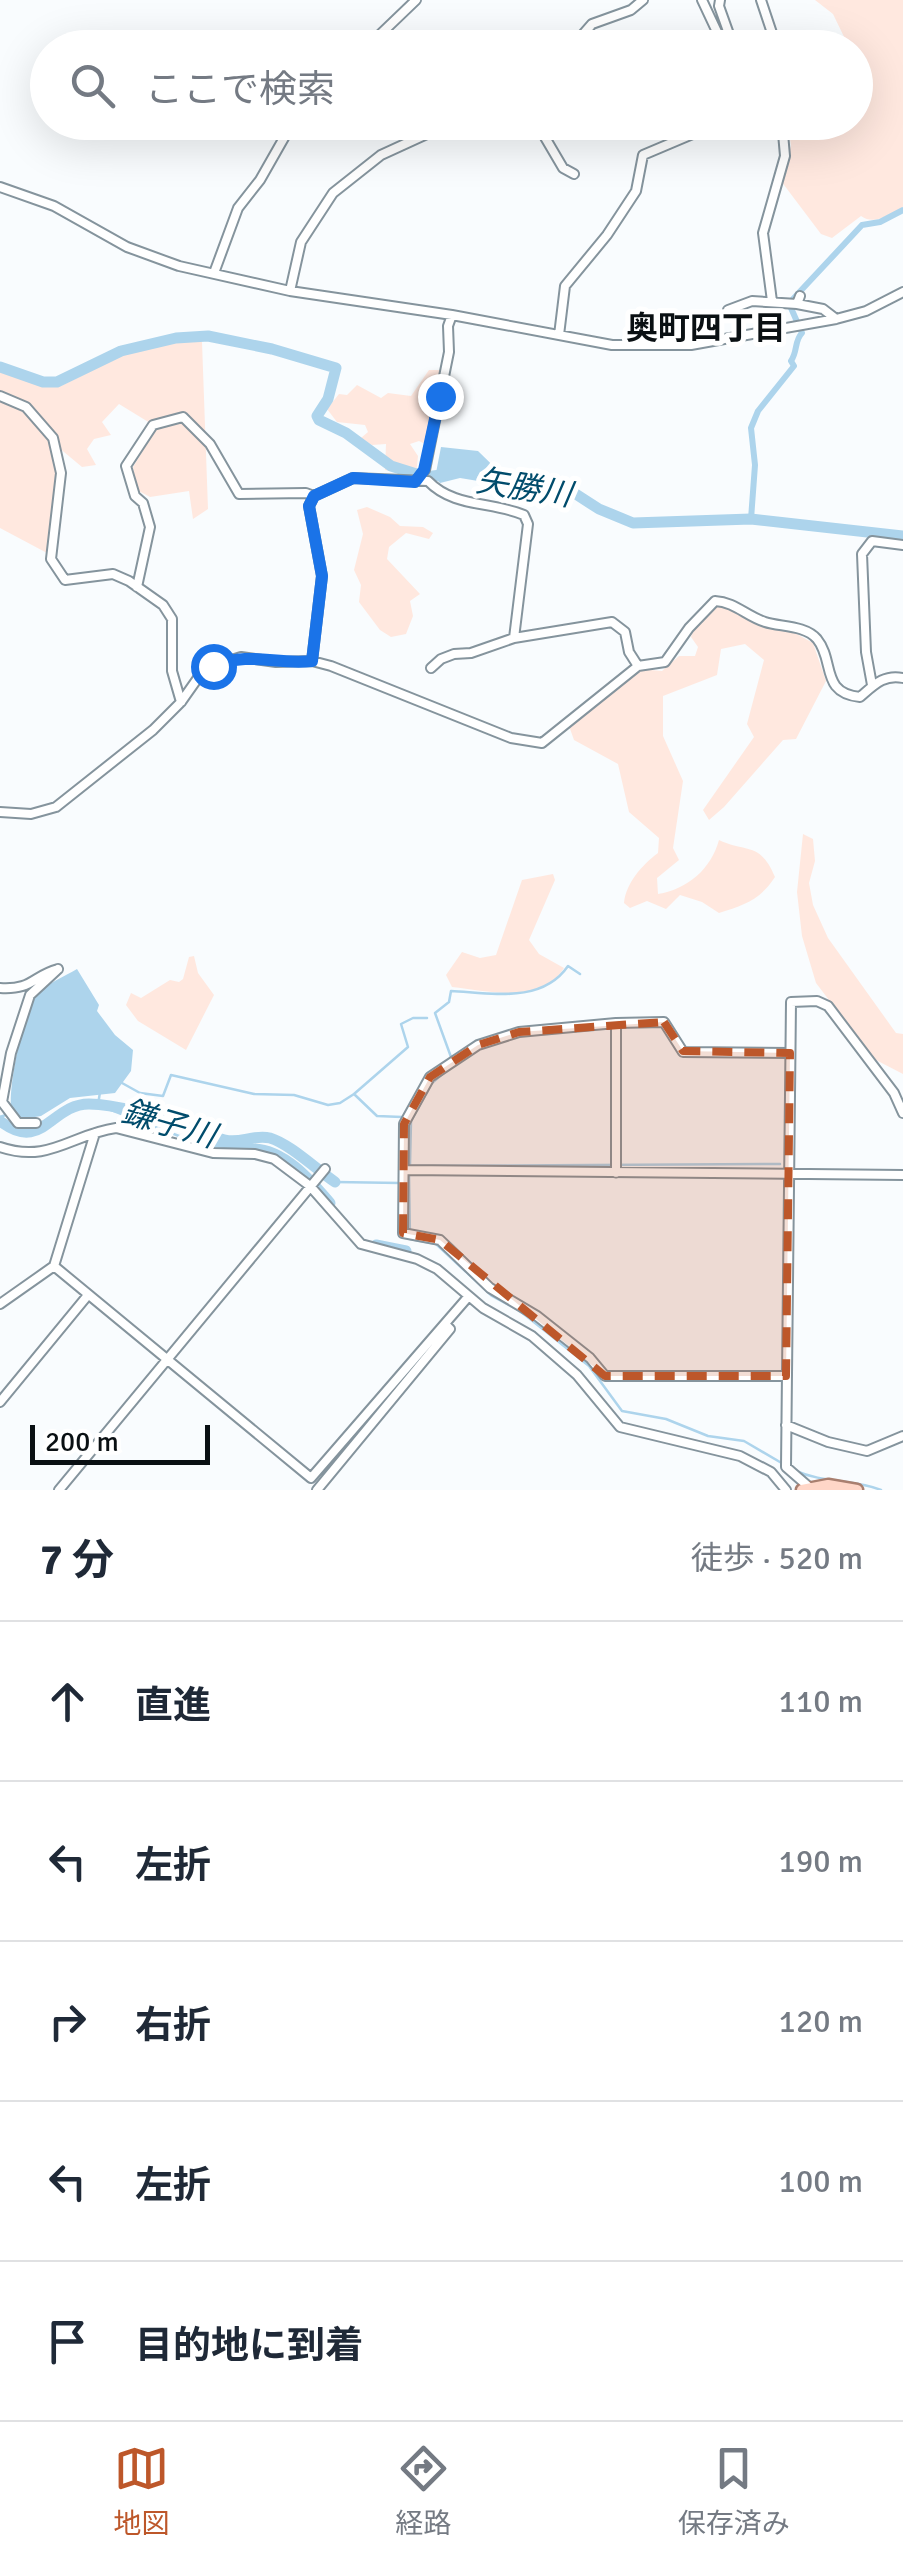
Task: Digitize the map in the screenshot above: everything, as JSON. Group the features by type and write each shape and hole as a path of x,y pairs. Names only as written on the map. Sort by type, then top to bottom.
{"main road":[{"path":"806,1489 828,1485 857,1490"}],"street":[{"path":"385,30 416,0"},
{"path":"587,30 644,0"},
{"path":"702,0 716,30"},
{"path":"720,0 728,30"},
{"path":"761,0 771,30"},
{"path":"214,273 238,208 260,180 282,140"},
{"path":"290,291 301,242 333,194 381,154 412,140"},
{"path":"547,140 563,168 574,174"},
{"path":"559,335 565,286 607,235 636,191 644,155 679,140"},
{"path":"772,301 763,233 784,156 783,140"},
{"path":"0,187 54,206 136,251 214,273 290,291 452,315 612,346 691,344 836,318 866,311 903,292"},
{"path":"728,310 752,301 799,300 836,318"},
{"path":"415,482 424,470 449,352 448,326 452,315"},
{"path":"0,396 26,407 53,438 61,473 51,559 69,581 113,574 162,605 172,619 172,671 181,702"},
{"path":"137,587 150,527 126,466 155,424 180,416 186,420 210,444 239,494 306,492 314,496"},
{"path":"312,661 322,576 309,506 314,496 353,478 428,481 439,493 453,499 520,512 527,519 514,638"},
{"path":"872,685 866,652 862,554 872,541 903,545"},
{"path":"0,812 31,814 56,806 153,730 181,702 200,675 241,656 276,662 312,661 342,669 511,738 542,742 638,666 665,662 709,604 720,600 764,622 811,634 820,643 834,684 849,696 860,697 872,685 889,677 903,678"},
{"path":"431,668 454,654 471,653 514,638 612,622 625,632 628,652 638,666"},
{"path":"0,988 23,988 47,972 58,970 30,994 11,1052 3,1097 4,1106 18,1123 36,1123"},
{"path":"806,1489 786,1465 791,1002 817,1001 828,1006 894,1093 903,1113"},
{"path":"786,1376 605,1376 590,1358 537,1316 490,1288 440,1240 404,1232 404,1124 425,1083 478,1044 519,1032 616,1022 664,1022 684,1052 790,1053"},
{"path":"616,1022 616,1172"},
{"path":"0,1146 41,1152 116,1128 213,1154 266,1155 310,1186 361,1244 428,1265 468,1297 532,1336 566,1364 620,1427 740,1456 770,1472 786,1490"},
{"path":"0,1304 54,1266 94,1133"},
{"path":"60,1490 325,1169"},
{"path":"406,1170 903,1175"},
{"path":"54,1266 311,1478 468,1297"},
{"path":"0,1402 88,1295"},
{"path":"317,1490 450,1330 446,1325"},
{"path":"786,1425 867,1452 903,1436"}],"highlighted area":[{"path":"664,1022 683,1051 790,1053 786,1376 605,1376 440,1240 403,1233 404,1124 430,1077 478,1045 519,1032"}],"shaded area":[{"path":"815,0 903,0 903,207 877,219 861,216 832,238 821,234 781,181 790,140 873,140 873,30 841,30 833,14"},
{"path":"182,341 202,342 208,509 193,519 189,491 150,497 137,490 133,467 155,431 150,423 119,404 102,422 111,435 94,439 87,449 96,465 82,467 58,447 47,553 0,528 0,368 61,386 124,354"},
{"path":"429,370 440,370 441,374 427,445 419,441 410,444 418,456 416,476 385,470 386,444 372,445 361,438 368,432 365,425 337,422 327,409 339,394 347,395 357,385 381,398 388,393 411,396"},
{"path":"367,507 400,526 423,527 433,533 429,539 406,533 389,547 387,559 420,594 410,601 413,616 406,634 391,637 380,630 359,602 361,585 354,570 363,534 357,510"},
{"path":"720,605 760,625 795,633 813,643 826,681 796,739 783,740 709,820 703,810 754,737 747,724 764,660 745,644 721,649 717,675 663,696 663,736 683,781 673,848 679,860 657,878 658,894 679,888 697,876 719,840 758,853 775,877 751,901 719,913 680,895 666,909 647,901 630,908 624,903 628,888 658,853 659,838 629,812 618,764 574,740 569,726 638,669 662,671 679,656 695,656 698,647 691,637 695,627 706,613"},
{"path":"803,834 813,839 815,861 809,883 813,905 828,938 896,1033 903,1034 903,1074 874,1059 816,983 802,936 797,892"},
{"path":"553,874 555,880 529,940 539,954 564,968 554,980 542,987 513,993 452,987 446,975 462,952 480,958 496,955 522,880"},
{"path":"194,956 198,973 214,995 186,1050 138,1021 126,1005 131,993 141,998 170,980 179,982 189,957"}],"water":[{"path":"441,447 478,451 515,487 460,478 440,483 435,478"},
{"path":"77,969 99,1005 97,1011 115,1035 133,1050 131,1071 115,1093 70,1098 41,1116 22,1119 12,1114 11,1104 21,1035 31,1004 40,991"}],"waterway":[{"path":"751,519 755,465 751,428 758,411 794,366 791,361 802,333 791,308 793,299 862,225 880,222 903,210"},
{"name":"矢勝川","path":"0,367 43,382 57,382 121,351 176,338 208,336 272,349 336,368 328,399 317,416 319,420 346,433 391,466 426,477 448,474"},
{"name":"矢勝川","path":"501,480 568,489 599,509 633,523 751,519 903,536"},
{"path":"451,1057 435,1013 449,1002 451,991 515,994 544,986 568,966 580,974"},
{"path":"354,1094 408,1047 401,1024 413,1018 427,1018"},
{"path":"410,1164 411,1121 432,1083 454,1064"},
{"path":"122,1083 140,1093 163,1096 171,1075 254,1094 294,1095 328,1105 354,1094 377,1116 402,1117"},
{"path":"100,1092 98,1105 192,1141"},
{"name":"鎌子川","path":"0,1121 26,1132 37,1130 76,1106 106,1105 225,1140 270,1138 295,1151 335,1182"},
{"path":"0,1117 8,1114"},
{"name":"鎌子川","path":"192,1141 215,1148 254,1149 276,1155 296,1168 330,1203"},
{"path":"409,1166 780,1164"},
{"path":"409,1175 410,1239 436,1244 492,1296 520,1311 589,1366 622,1411 666,1419 708,1436 744,1441 785,1465"},
{"path":"335,1182 400,1183 400,1177"},
{"name":"鎌子川","path":"376,1245 406,1251"},
{"path":"796,1471 881,1490"}],"district":[{"name":"奥町四丁目","path":"706,328"}],"route":[{"path":"213,666 241,656 276,662 312,661 322,576 309,506 314,496 353,478 415,482 424,470 440,396"}]}
